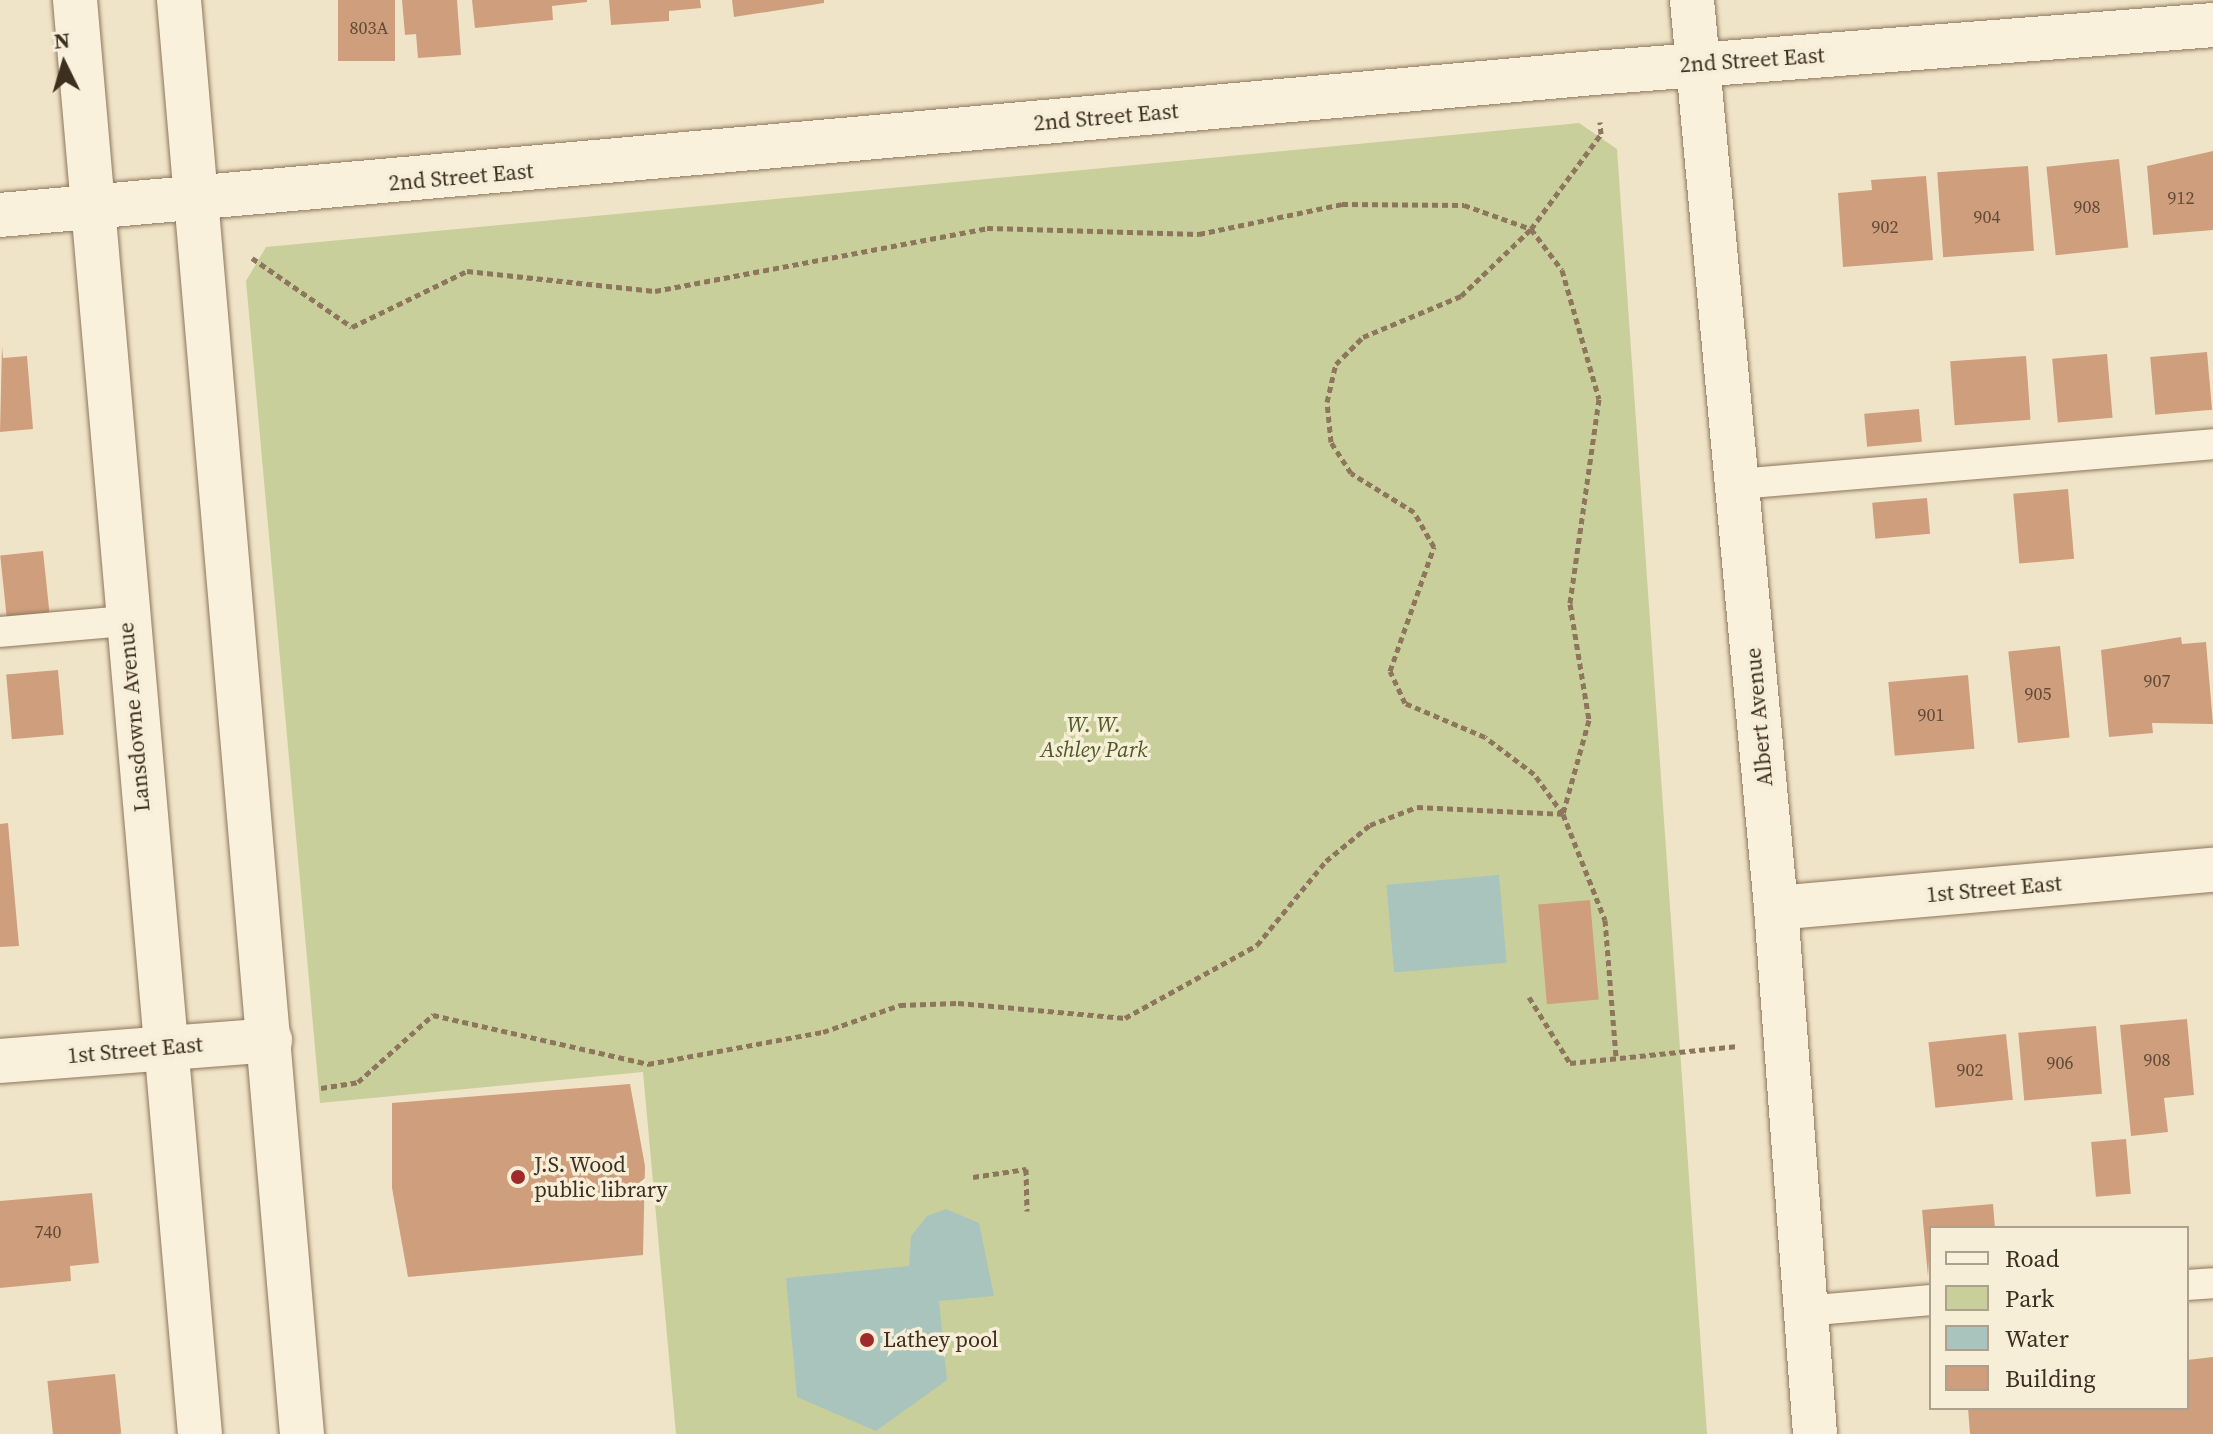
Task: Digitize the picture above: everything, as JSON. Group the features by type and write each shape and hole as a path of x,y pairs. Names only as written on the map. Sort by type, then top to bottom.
{"street":[{"name":"Lansdowne Avenue","path":"75,0 125,621 200,1434"},
{"path":"179,0 218,199 270,1040 302,1434"},
{"name":"Albert Avenue","path":"1692,0 1776,908 1815,1434"},
{"name":"2nd Street East","path":"0,215 218,199 1697,64 2213,25"},
{"name":"1st Street East","path":"1776,908 2213,870"},
{"name":"1st Street East","path":"0,1061 270,1040"}],"lane":[{"path":"1738,484 2213,444"},
{"path":"0,632 125,621"},
{"path":"2189,1285 2213,1283"},
{"path":"1805,1311 1929,1300"}],"path":[{"path":"1594,73 1601,134 1531,229 1461,296 1363,337 1336,364 1327,402 1331,442 1351,473 1414,512 1434,547 1390,671 1405,703 1485,737 1534,774 1563,814 1605,920 1616,1057"},
{"path":"218,199 244,252 352,327 467,271 655,291 987,228 1199,234 1342,204 1464,205 1531,229 1562,270 1599,399 1570,604 1589,720 1563,814"},
{"path":"275,1096 358,1082 433,1015 648,1064 823,1032 900,1005 958,1003 1125,1018 1257,945 1326,861 1370,825 1417,807 1563,814"},
{"path":"1529,997 1570,1063 1787,1042"},
{"path":"973,1177 1026,1169 1027,1211"}],"green space":[{"name":"W. W. Ashley Park","path":"1579,123 1617,149 1707,1434 676,1434 643,1072 320,1103 246,281 266,247"}],"water":[{"path":"1499,875 1507,963 1394,973 1386,885"},
{"name":"Lathey pool","path":"946,1209 979,1223 994,1296 939,1301 947,1380 876,1431 797,1397 786,1278 909,1266 911,1236 927,1216"}],"building":[{"path":"338,0 395,0 395,61 338,61"},
{"path":"402,0 457,0 461,55 418,58 416,34 405,35"},
{"path":"472,0 587,2 552,6 553,20 475,28"},
{"path":"609,0 700,0 701,8 669,11 669,21 611,25"},
{"path":"732,0 824,0 824,3 734,17"},
{"path":"2213,151 2213,230 2153,235 2147,166"},
{"path":"2119,159 2128,248 2056,255 2046,167"},
{"path":"2028,166 2034,251 1943,257 1937,172"},
{"path":"1926,176 1933,260 1843,267 1838,193 1872,190 1871,180"},
{"path":"2,346 3,358 27,356 33,429 0,432"},
{"path":"2207,352 2212,410 2155,415 2150,357"},
{"path":"2107,354 2113,418 2058,423 2052,359"},
{"path":"2026,356 2030,420 1955,425 1950,361"},
{"path":"1919,409 1922,442 1867,447 1864,414"},
{"path":"2068,489 2074,559 2019,564 2013,494"},
{"path":"1927,498 1930,534 1875,539 1872,503"},
{"path":"43,551 49,613 7,617 0,555"},
{"path":"2181,637 2182,644 2206,642 2213,724 2152,723 2153,733 2109,737 2101,650"},
{"path":"2060,646 2070,737 2018,743 2008,651"},
{"path":"58,670 64,735 12,739 6,675"},
{"path":"1968,675 1974,749 1895,756 1888,682"},
{"path":"8,823 19,946 0,947 0,824"},
{"path":"1590,900 1599,1000 1547,1004 1538,905"},
{"path":"2187,1019 2194,1095 2164,1098 2168,1132 2131,1136 2120,1025"},
{"path":"2096,1026 2102,1094 2024,1101 2018,1033"},
{"path":"2006,1034 2013,1100 1935,1108 1928,1042"},
{"name":"J.S. Wood public library","path":"630,1084 645,1166 643,1255 408,1277 392,1188 392,1103"},
{"path":"2126,1139 2131,1194 2096,1197 2091,1142"},
{"path":"92,1193 99,1263 70,1266 71,1281 0,1288 0,1201"},
{"path":"1993,1204 1995,1226 1929,1226 1928,1277 1922,1210"},
{"path":"2213,1357 2213,1434 1970,1434 1968,1410 2189,1410 2189,1360"},
{"path":"115,1374 121,1434 53,1434 47,1381"}],"place":[{"name":"J.S. Wood public library","path":"518,1177"},
{"name":"Lathey pool","path":"867,1340"}]}
